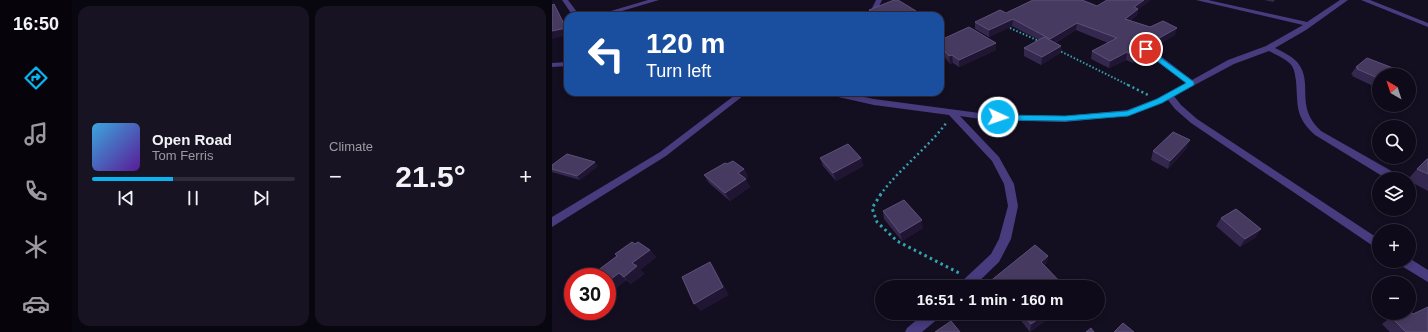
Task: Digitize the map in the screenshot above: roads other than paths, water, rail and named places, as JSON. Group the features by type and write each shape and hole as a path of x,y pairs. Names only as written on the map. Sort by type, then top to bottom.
{"street":[{"path":"565,0 574,12"},
{"path":"612,12 656,0"},
{"path":"871,12 879,0"},
{"path":"1199,0 1308,24"},
{"path":"846,96 874,102 951,112 1021,118 1095,117 1128,113 1159,101 1231,62 1269,48 1345,0"},
{"path":"1364,0 1428,25"},
{"path":"1269,48 1290,60 1296,66 1299,74 1302,116 1308,124 1318,132 1385,172"},
{"path":"1146,49 1191,83"},
{"path":"552,65 564,64"},
{"path":"1170,95 1178,107 1194,121 1372,240"},
{"path":"552,223 663,154 739,96"},
{"path":"951,112 996,159 1009,184 1013,206 1005,240 994,258 972,280"},
{"path":"1414,268 1428,277"},
{"path":"912,332 927,320"}]}
